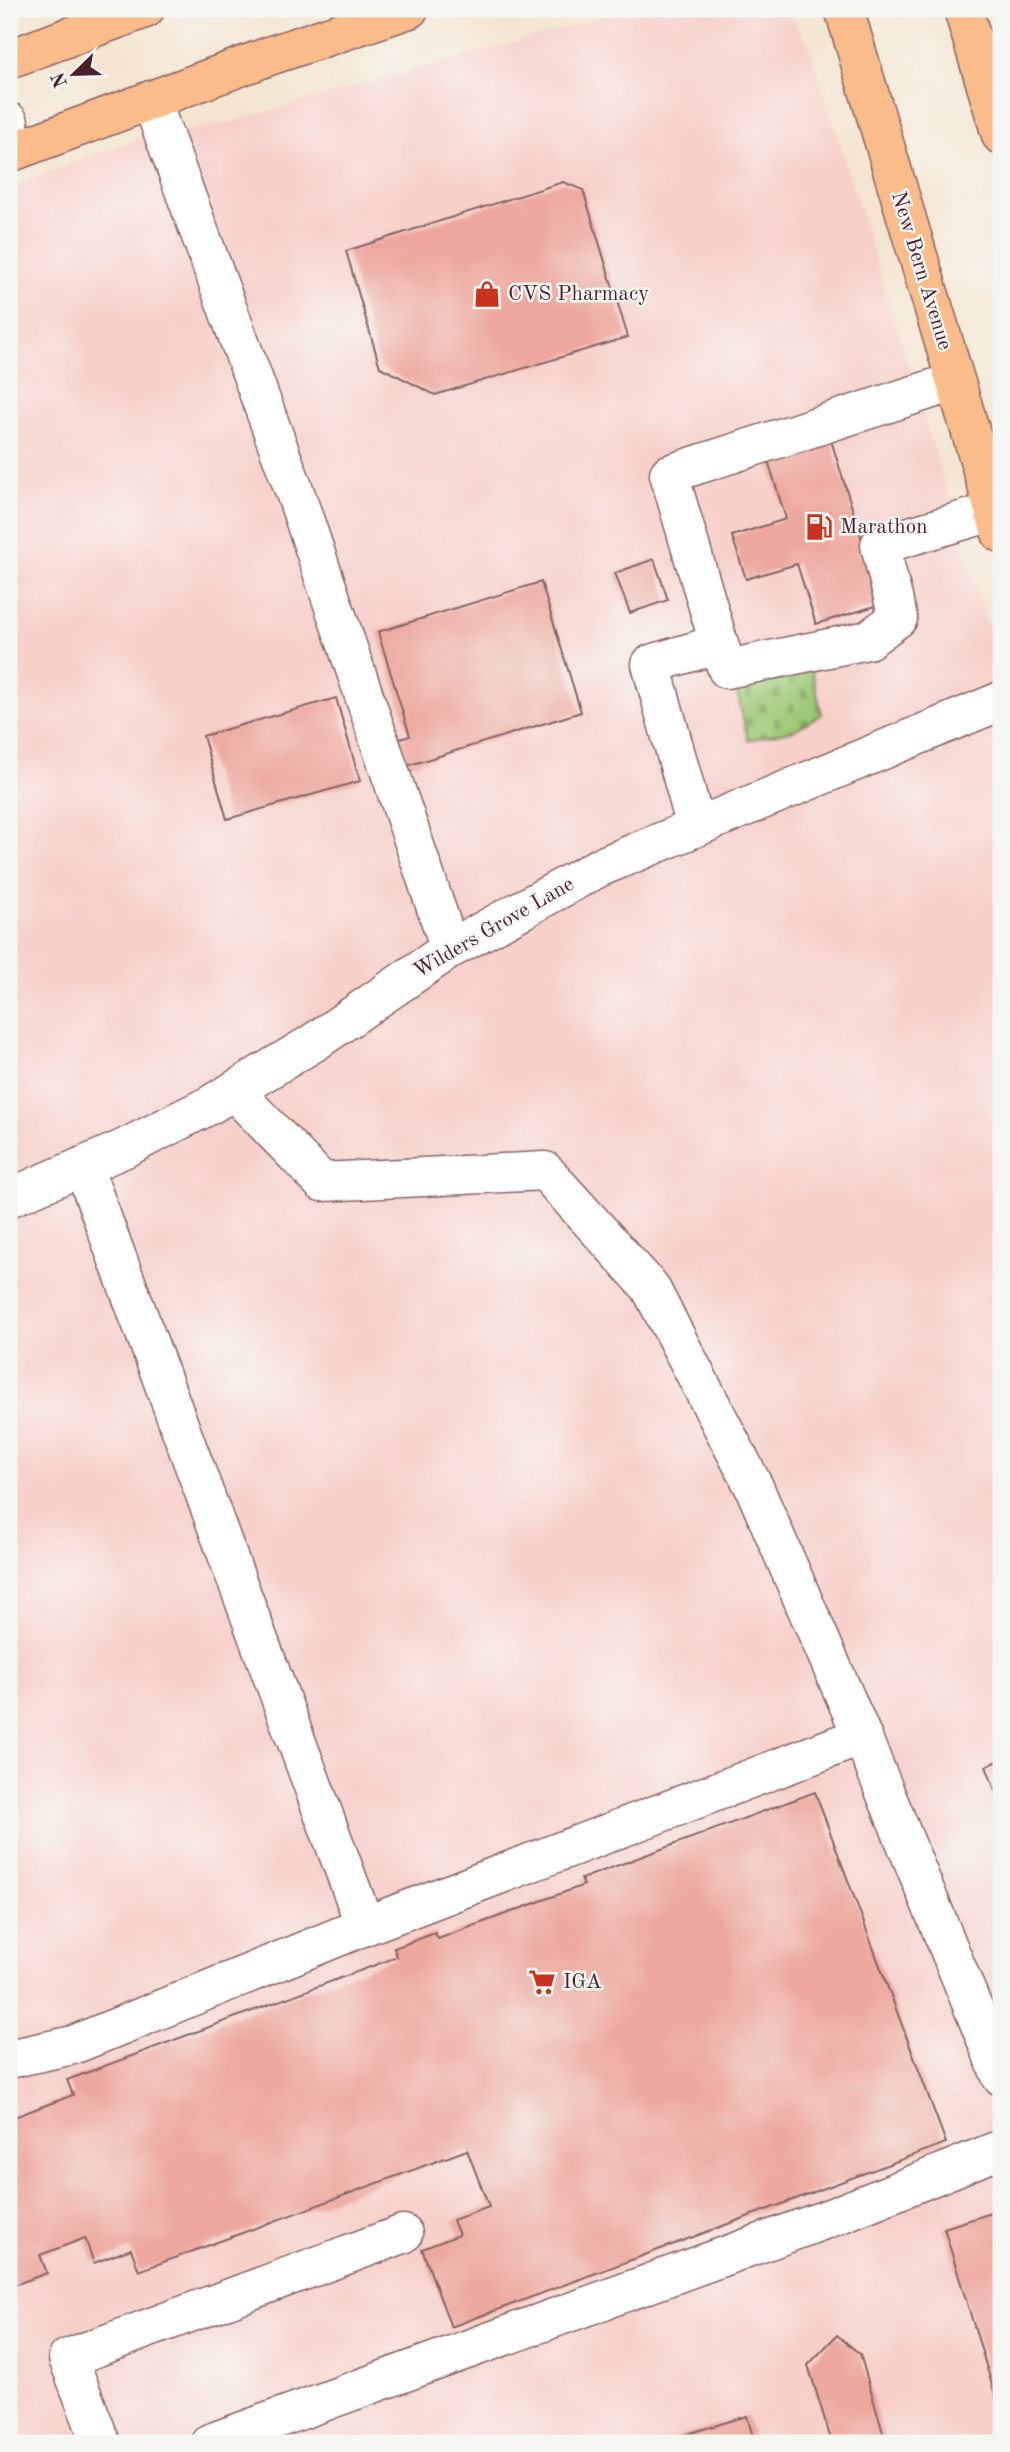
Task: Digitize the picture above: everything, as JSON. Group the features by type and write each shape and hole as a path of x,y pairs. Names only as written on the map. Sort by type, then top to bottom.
{"main road":[{"path":"9,59 145,9"},
{"path":"9,143 151,100 409,9"},
{"name":"New Bern Avenue","path":"844,9 998,522"},
{"path":"963,9 1001,135"}],"street":[{"path":"151,100 297,498 450,949"},
{"path":"954,382 669,474 727,669 868,640 898,618 880,545 998,522"},
{"path":"696,827 651,664 719,644"},
{"name":"Wilders Grove Lane","path":"9,1198 164,1129 234,1091 313,1043 450,949 598,868 1001,701"},
{"path":"234,1091 322,1182 545,1171 650,1287 754,1487 862,1736 1001,2076"},
{"path":"83,1166 365,1926"},
{"path":"9,2059 73,2045 365,1926 862,1736"},
{"path":"210,2443 835,2216 1001,2149"},
{"path":"101,2443 68,2358 402,2234"}],"shaded area":[{"path":"632,9 787,9 810,47 1001,667 1001,2443 9,2443 9,187 128,142 223,124"}],"green space":[{"path":"811,669 822,714 794,730 748,740 736,687"}],"building":[{"name":"CVS Pharmacy","path":"563,182 583,190 628,337 435,395 380,367 346,251"},
{"path":"830,437 882,604 816,624 797,564 746,579 732,536 786,519 767,457"},
{"path":"654,559 668,600 630,613 615,573"},
{"path":"541,582 581,712 397,769 389,742 410,736 378,632"},
{"path":"336,698 360,781 227,819 203,736"},
{"path":"1001,1760 1001,1806 986,1766"},
{"path":"815,1792 946,2143 451,2327 422,2249 459,2235 453,2220 489,2207 467,2150 139,2271 131,2249 94,2263 85,2238 40,2255 47,2273 9,2287 9,2119 73,2095 67,2080 397,1957 394,1948 435,1933 438,1939 584,1885 581,1879"},
{"path":"1001,2210 1001,2414 944,2228"},
{"path":"837,2335 860,2354 886,2443 832,2443 808,2365"},
{"path":"747,2416 755,2443 657,2443"}],"place":[{"name":"CVS Pharmacy","path":"487,294"},
{"name":"Marathon","path":"819,527"},
{"name":"IGA","path":"542,1982"}]}
